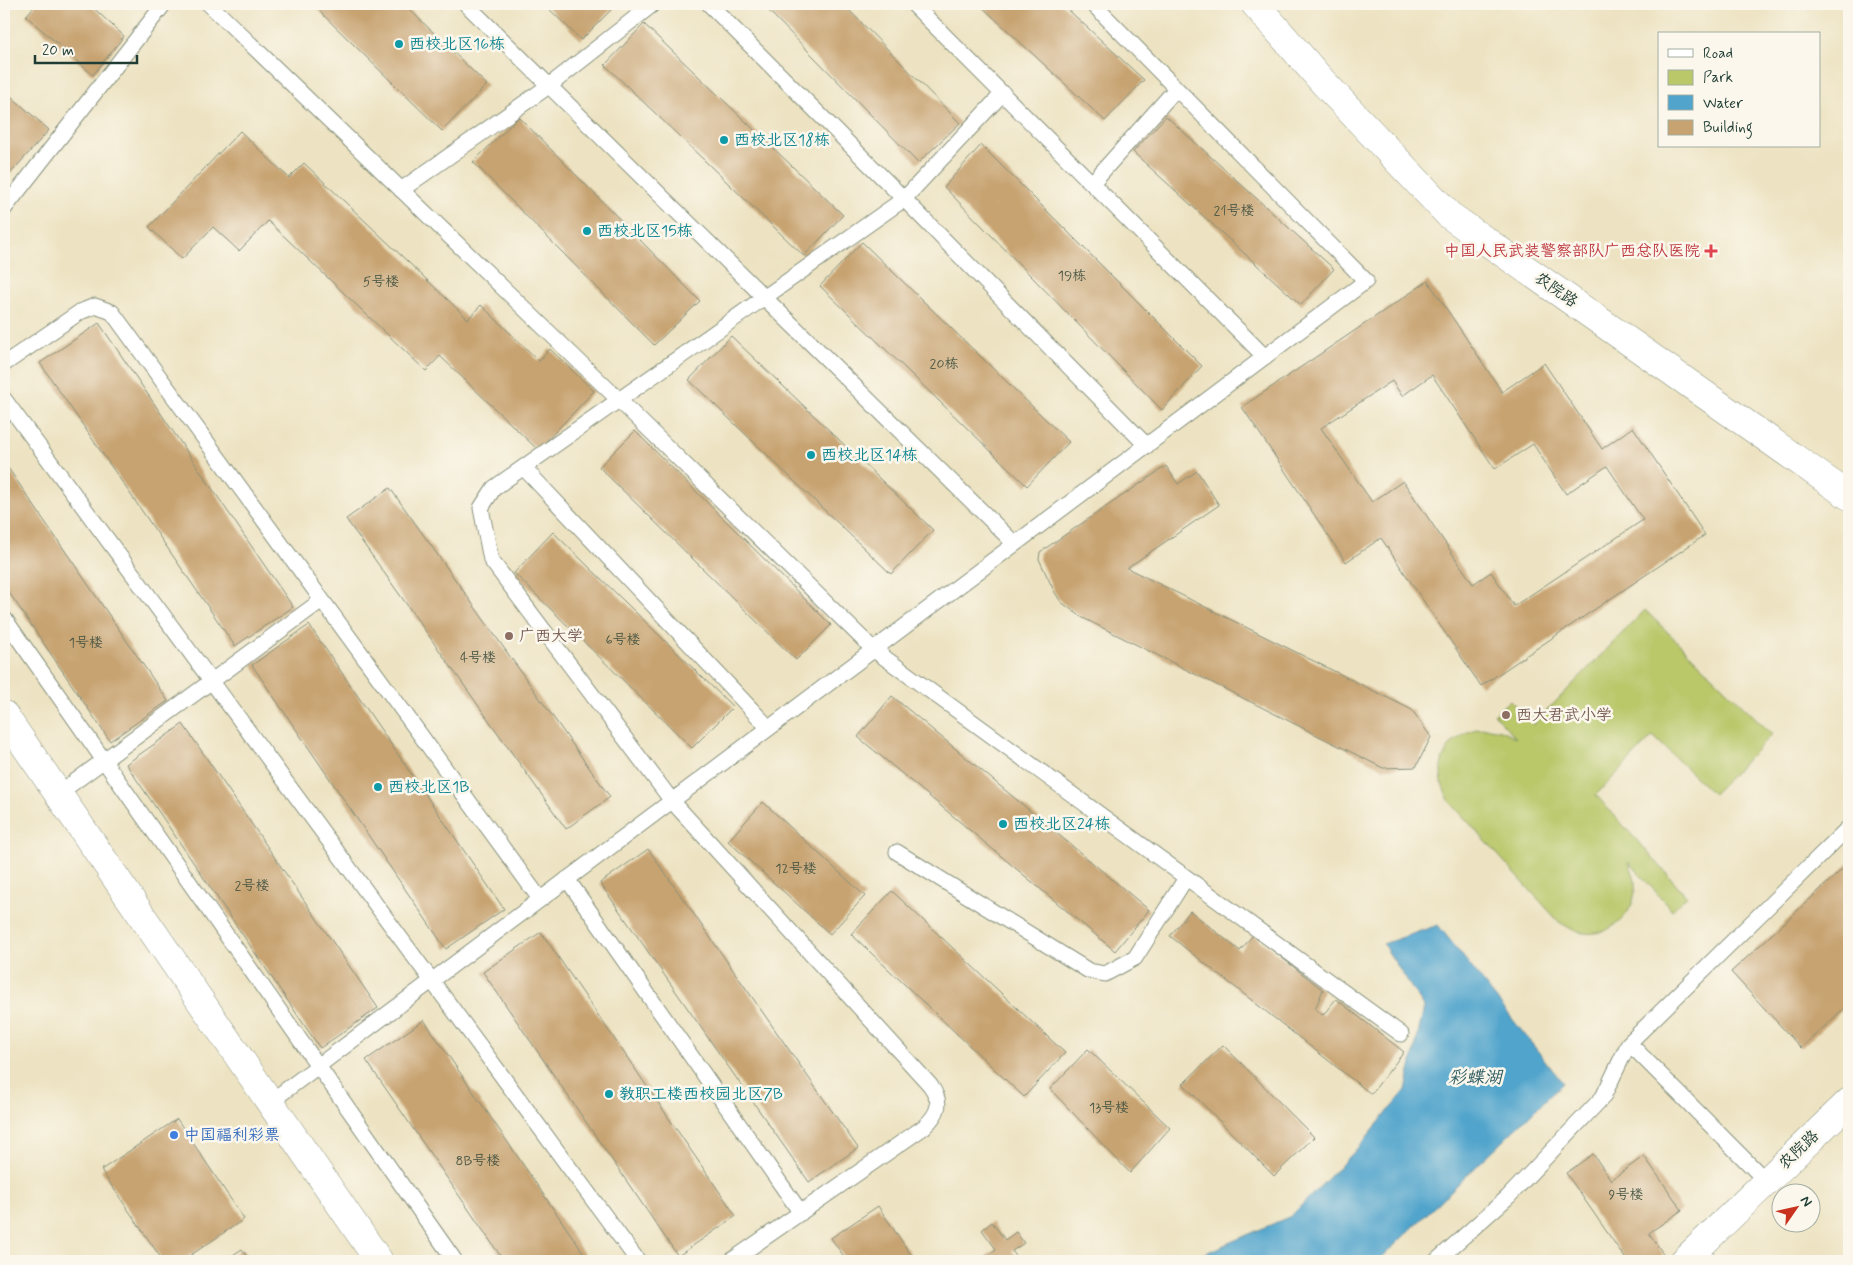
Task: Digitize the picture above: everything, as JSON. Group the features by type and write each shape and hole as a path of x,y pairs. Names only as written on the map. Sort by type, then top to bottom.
{"street":[{"name":"农院路","path":"1256,4 1323,82 1449,215 1849,496"},
{"path":"7,731 58,794 379,1261"},
{"name":"农院路","path":"1684,1261 1849,1102"}],"lane":[{"path":"4,209 164,4"},
{"path":"209,4 620,401 874,650 1401,1034"},
{"path":"466,4 1015,544"},
{"path":"401,190 550,85 653,4"},
{"path":"709,4 904,199 1146,446"},
{"path":"913,4 1265,357"},
{"path":"270,1102 1366,281 1093,4"},
{"path":"1092,183 1176,89"},
{"path":"731,1261 924,1127 934,1118 938,1106 937,1095 924,1077 672,801 491,560 481,508 494,488 904,199 1003,94"},
{"path":"4,364 80,312 95,306 112,312 540,900"},
{"path":"4,399 638,1261"},
{"path":"524,468 769,728"},
{"path":"58,794 322,600"},
{"path":"4,618 455,1261"},
{"path":"1436,1261 1508,1197 1603,1097 1629,1043 1847,829"},
{"path":"897,852 1089,971 1105,974 1135,958 1186,878"},
{"path":"567,879 801,1213"},
{"path":"1629,1043 1766,1182"}],"green space":[{"path":"1645,610 1772,734 1713,794 1653,736 1596,795 1687,896 1672,910 1629,862 1634,875 1635,894 1627,913 1613,927 1594,933 1583,933 1559,922 1450,802 1442,780 1442,762 1445,753 1458,738 1475,729 1498,730 1516,738 1494,714 1510,700 1533,725"}],"water":[{"name":"彩蝶湖","path":"1438,925 1563,1083 1378,1261 1187,1261 1291,1216 1355,1151 1406,1090 1424,1007 1383,944"}],"building":[{"path":"36,4 89,4 124,36 93,75 26,16"},
{"name":"西校北区16栋","path":"312,4 404,4 487,85 442,131"},
{"path":"544,4 617,4 581,40"},
{"path":"762,4 843,4 960,123 918,163"},
{"path":"979,4 1062,4 1144,80 1105,121"},
{"name":"西校北区18栋","path":"644,24 843,215 804,256 605,65"},
{"path":"4,90 49,130 9,175 4,171"},
{"path":"1166,116 1334,269 1301,305 1133,152"},
{"name":"西校北区15栋","path":"519,117 700,301 654,345 473,162"},
{"path":"240,131 289,178 304,163 468,319 481,305 539,361 550,349 594,391 538,450 440,356 426,371 268,221 239,251 213,227 182,259 149,227"},
{"path":"981,145 1202,366 1162,410 944,187"},
{"path":"862,242 1069,442 1027,486 820,286"},
{"path":"1428,281 1502,392 1544,363 1602,449 1633,427 1705,535 1481,686 1381,538 1346,562 1242,407","holes":["1432,375 1495,469 1533,444 1566,494 1607,466 1643,520 1514,606 1491,572 1473,584 1403,481 1372,502 1321,428 1392,381 1402,396"]},
{"path":"99,323 293,607 235,646 40,363"},
{"name":"西校北区14栋","path":"731,336 933,530 891,574 689,380"},
{"path":"635,431 831,625 796,660 599,467"},
{"path":"4,462 168,701 110,741 4,585"},
{"path":"1166,466 1178,484 1197,471 1219,505 1127,568 1412,710 1431,737 1416,767 1383,768 1083,618 1061,602 1039,559 1040,552"},
{"path":"390,488 610,797 566,829 346,519"},
{"path":"553,532 733,707 692,748 514,573"},
{"name":"西校北区1B","path":"309,625 504,909 446,949 252,665"},
{"name":"西校北区24栋","path":"892,696 1149,910 1115,951 858,737"},
{"path":"183,724 378,1008 320,1048 126,764"},
{"path":"763,802 865,896 830,934 728,841"},
{"path":"648,849 858,1148 809,1182 600,883"},
{"path":"1849,863 1849,1004 1801,1048 1731,972"},
{"path":"892,891 1065,1053 1024,1097 851,934"},
{"path":"1190,911 1240,951 1253,935 1323,990 1315,1009 1323,1015 1336,999 1404,1052 1371,1094 1170,936"},
{"name":"教职工楼西校园北区7B","path":"541,932 736,1216 678,1256 483,972"},
{"path":"424,1020 589,1261 504,1261 366,1060"},
{"path":"1223,1045 1314,1137 1274,1176 1183,1084"},
{"path":"1088,1049 1170,1128 1130,1173 1050,1089"},
{"path":"177,1119 244,1219 182,1261 163,1261 101,1170"},
{"path":"1593,1154 1611,1180 1644,1156 1682,1210 1649,1233 1664,1255 1655,1261 1627,1261 1566,1173"},
{"path":"878,1206 915,1261 847,1261 831,1238"},
{"path":"992,1222 1005,1240 1016,1232 1024,1243 1012,1251 1020,1261 986,1261 984,1258 996,1249 982,1230"},
{"path":"242,1249 250,1261 224,1261"}],"place":[{"name":"西校北区16栋","path":"399,44"},
{"name":"西校北区18栋","path":"724,140"},
{"name":"西校北区15栋","path":"587,231"},
{"name":"中国人民武装警察部队广西总队医院","path":"1711,251"},
{"name":"西校北区14栋","path":"811,455"},
{"name":"广西大学","path":"509,636"},
{"name":"西大君武小学","path":"1506,715"},
{"name":"西校北区1B","path":"378,787"},
{"name":"西校北区24栋","path":"1003,824"},
{"name":"教职工楼西校园北区7B","path":"609,1094"},
{"name":"中国福利彩票","path":"174,1135"}]}
